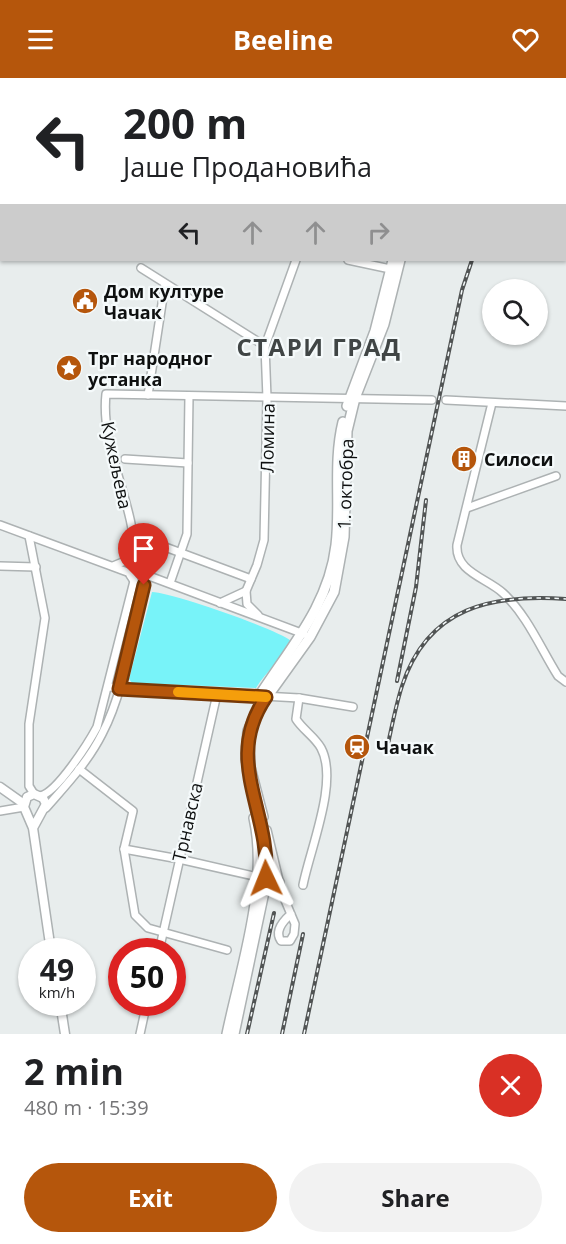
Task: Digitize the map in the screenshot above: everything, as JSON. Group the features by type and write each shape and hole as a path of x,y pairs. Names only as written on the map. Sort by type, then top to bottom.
{"main road":[{"name":"1. октобра","path":"352,398 360,386 382,332 394,267"},
{"name":"1. октобра","path":"262,877 256,829 239,753 242,734 306,635 325,591 335,557 337,454 352,398 394,267"},
{"path":"226,1034 262,877"},
{"path":"234,1034 262,877"}],"street":[{"name":"Ломина","path":"246,591 264,540 267,398 265,345 296,261"},
{"path":"355,261 394,267"},
{"path":"141,268 265,345"},
{"path":"165,284 148,395 432,400"},
{"path":"360,386 368,398"},
{"name":"Кужељева","path":"147,579 146,567 133,535 113,453 105,408 106,394 148,395"},
{"path":"170,583 187,534 189,396"},
{"path":"446,400 566,406"},
{"path":"492,403 468,508 457,545 461,564 505,595 558,676 566,682"},
{"path":"125,459 188,463"},
{"path":"468,508 556,476"},
{"path":"1,528 113,566 132,570 139,565 146,567"},
{"path":"133,535 251,579"},
{"name":"Кужељева","path":"132,570 133,535"},
{"path":"29,536 45,618 29,724 29,786 45,801 46,808"},
{"path":"113,566 128,557 134,546"},
{"path":"0,566 36,567"},
{"path":"49,938 33,828 25,808 27,797 52,789 89,742 100,717 108,687 134,582 132,570"},
{"path":"33,828 39,816 79,769 105,729 119,689 147,579"},
{"path":"134,582 159,579 306,635"},
{"path":"142,593 159,579"},
{"path":"220,603 246,591 249,607 262,619"},
{"path":"108,687 299,698 354,707"},
{"name":"Трнавска","path":"162,938 217,694"},
{"path":"265,697 252,728 250,753 280,882 291,914"},
{"path":"299,698 296,719 320,746 327,773 323,809 318,832 309,850 303,885"},
{"path":"79,769 133,812 124,849 135,915 142,924 227,950"},
{"path":"0,787 33,816 39,816"},
{"path":"0,811 25,808"},
{"path":"124,849 280,882"},
{"path":"62,1016 65,1034"},
{"path":"140,1034 144,1016"}],"shaded area":[{"path":"152,592 224,612 291,641 256,688 132,683 129,679"}],"railway":[{"path":"304,1034 462,290 472,261"},
{"path":"397,681 416,587 426,500"},
{"path":"386,753 402,686 414,659 428,638 446,622 466,611 489,603 513,599 566,599"},
{"path":"247,1034 274,913"},
{"path":"282,1034 303,934"}],"slow traffic":[{"path":"178,692 266,697"}],"place":[{"name":"Дом културе Чачак","path":"85,301"},
{"name":"Трг народног устанка","path":"69,368"},
{"name":"Силоси","path":"464,459"},
{"name":"Чачак","path":"357,747"}],"district":[{"name":"СТАРИ ГРАД","path":"319,346"}],"route":[{"path":"144,585 119,689 266,697 256,711 248,731 246,759 264,834 266,878"}]}
